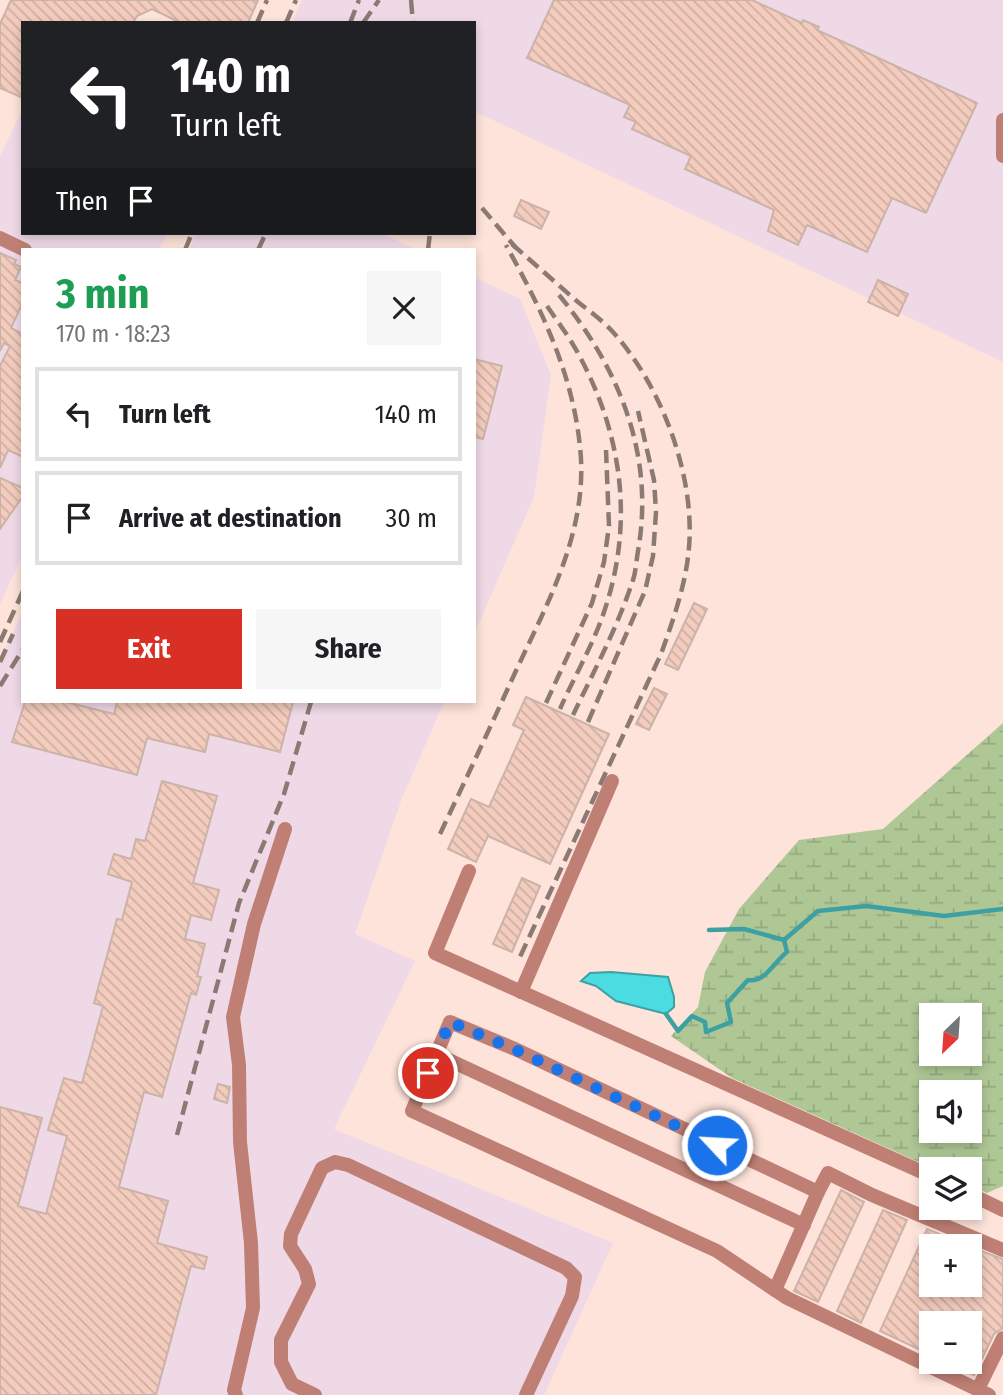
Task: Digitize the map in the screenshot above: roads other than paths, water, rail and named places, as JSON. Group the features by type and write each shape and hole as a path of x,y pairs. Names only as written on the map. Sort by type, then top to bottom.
{"lane":[{"path":"1003,120 1003,156"},
{"path":"0,238 21,248"},
{"path":"521,992 612,781"},
{"path":"236,1395 234,1390 253,1308 251,1243 240,1142 239,1065 233,1017 254,924 285,829"},
{"path":"469,871 435,953 919,1171"},
{"path":"818,1192 514,1049 450,1022 412,1111 718,1251 775,1290 890,1349 984,1392 1003,1338"},
{"path":"436,1054 804,1224"},
{"path":"315,1395 292,1384 281,1363 281,1340 309,1284 306,1269 290,1246 291,1234 322,1168 335,1163 348,1165 566,1268 575,1277 572,1297 526,1395"},
{"path":"775,1290 828,1173 872,1195 1003,1250"},
{"path":"982,1200 1003,1210"}],"water":[{"path":"590,973 668,977 674,1007 666,1014 616,1001 596,986 581,981"}],"waterway":[{"path":"784,940 818,911 866,906 944,916 1003,909"},
{"path":"709,930 744,929 784,940"},
{"path":"666,1014 678,1031 692,1016 705,1022 706,1032 731,1022 727,1003 748,980 764,975 787,952 784,940"}],"railway":[{"path":"258,21 267,0"},
{"path":"287,21 296,0"},
{"path":"351,21 359,0"},
{"path":"364,21 379,0"},
{"path":"411,0 413,21"},
{"path":"482,208 516,248"},
{"path":"186,248 191,235"},
{"path":"259,248 265,235"},
{"path":"428,248 430,235"},
{"path":"512,244 608,327 647,379 673,437 682,467 690,528 684,582 661,654 519,959"},
{"path":"440,834 550,597 570,543 581,488 578,430 565,374 545,321 506,245"},
{"path":"559,295 599,352 615,383 636,447 641,481 642,515 633,579 612,633 573,715"},
{"path":"547,306 579,355 606,417 619,481 621,514 619,546 604,612 560,709"},
{"path":"588,722 645,591 653,556 656,512 654,480 638,411"},
{"path":"546,703 592,603 604,562 609,526 606,450"},
{"path":"0,642 21,595"},
{"path":"0,662 13,634"},
{"path":"0,686 21,652"},
{"path":"177,1135 239,903 284,794 311,703"}]}
